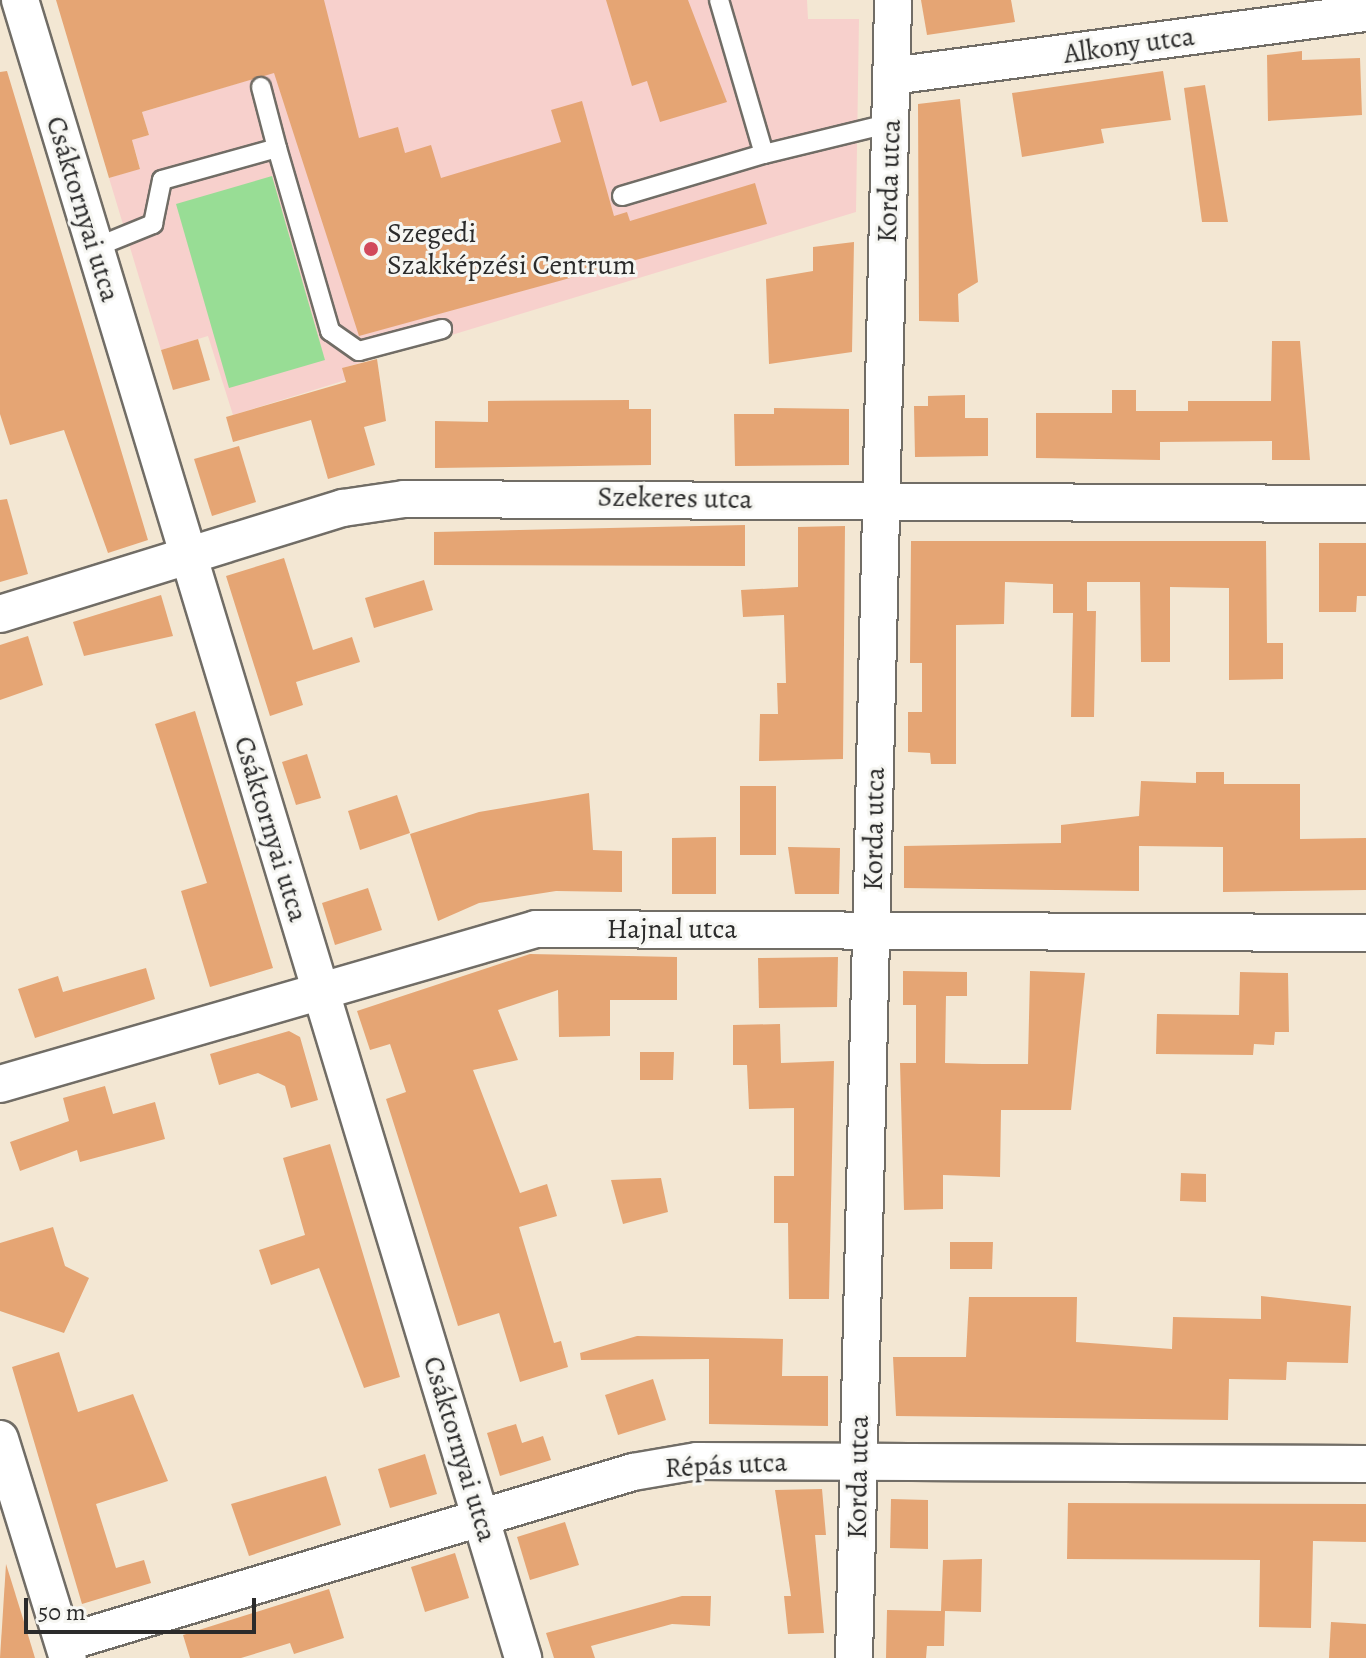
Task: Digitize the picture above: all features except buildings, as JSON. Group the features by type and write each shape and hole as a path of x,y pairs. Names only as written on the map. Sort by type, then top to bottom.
{"street":[{"name":"Csáktornyai utca","path":"20,0 523,1658"},
{"name":"Korda utca","path":"854,1658 893,0"},
{"name":"Alkony utca","path":"892,76 1366,13"},
{"name":"Szekeres utca","path":"0,614 343,508 404,499 1366,504"},
{"name":"Hajnal utca","path":"0,1084 320,987 536,929 873,927 1366,933"},
{"path":"0,1439 66,1651"},
{"name":"Répás utca","path":"66,1651 480,1516 697,1461 1366,1464"}],"lane":[{"path":"719,0 764,154"},
{"path":"261,87 330,331 359,351 442,329"},
{"path":"622,196 764,154 891,123"},
{"path":"94,248 153,224 162,180 277,148"}],"shaded area":[{"path":"228,0 807,0 808,19 859,19 856,212 343,368 346,380 233,415 208,336 161,350 109,178 140,168 132,140 149,135 142,112 252,79"}],"green space":[{"path":"272,176 325,360 229,388 176,204"}],"place":[{"name":"Szegedi Szakképzési Centrum","path":"371,249"}]}
